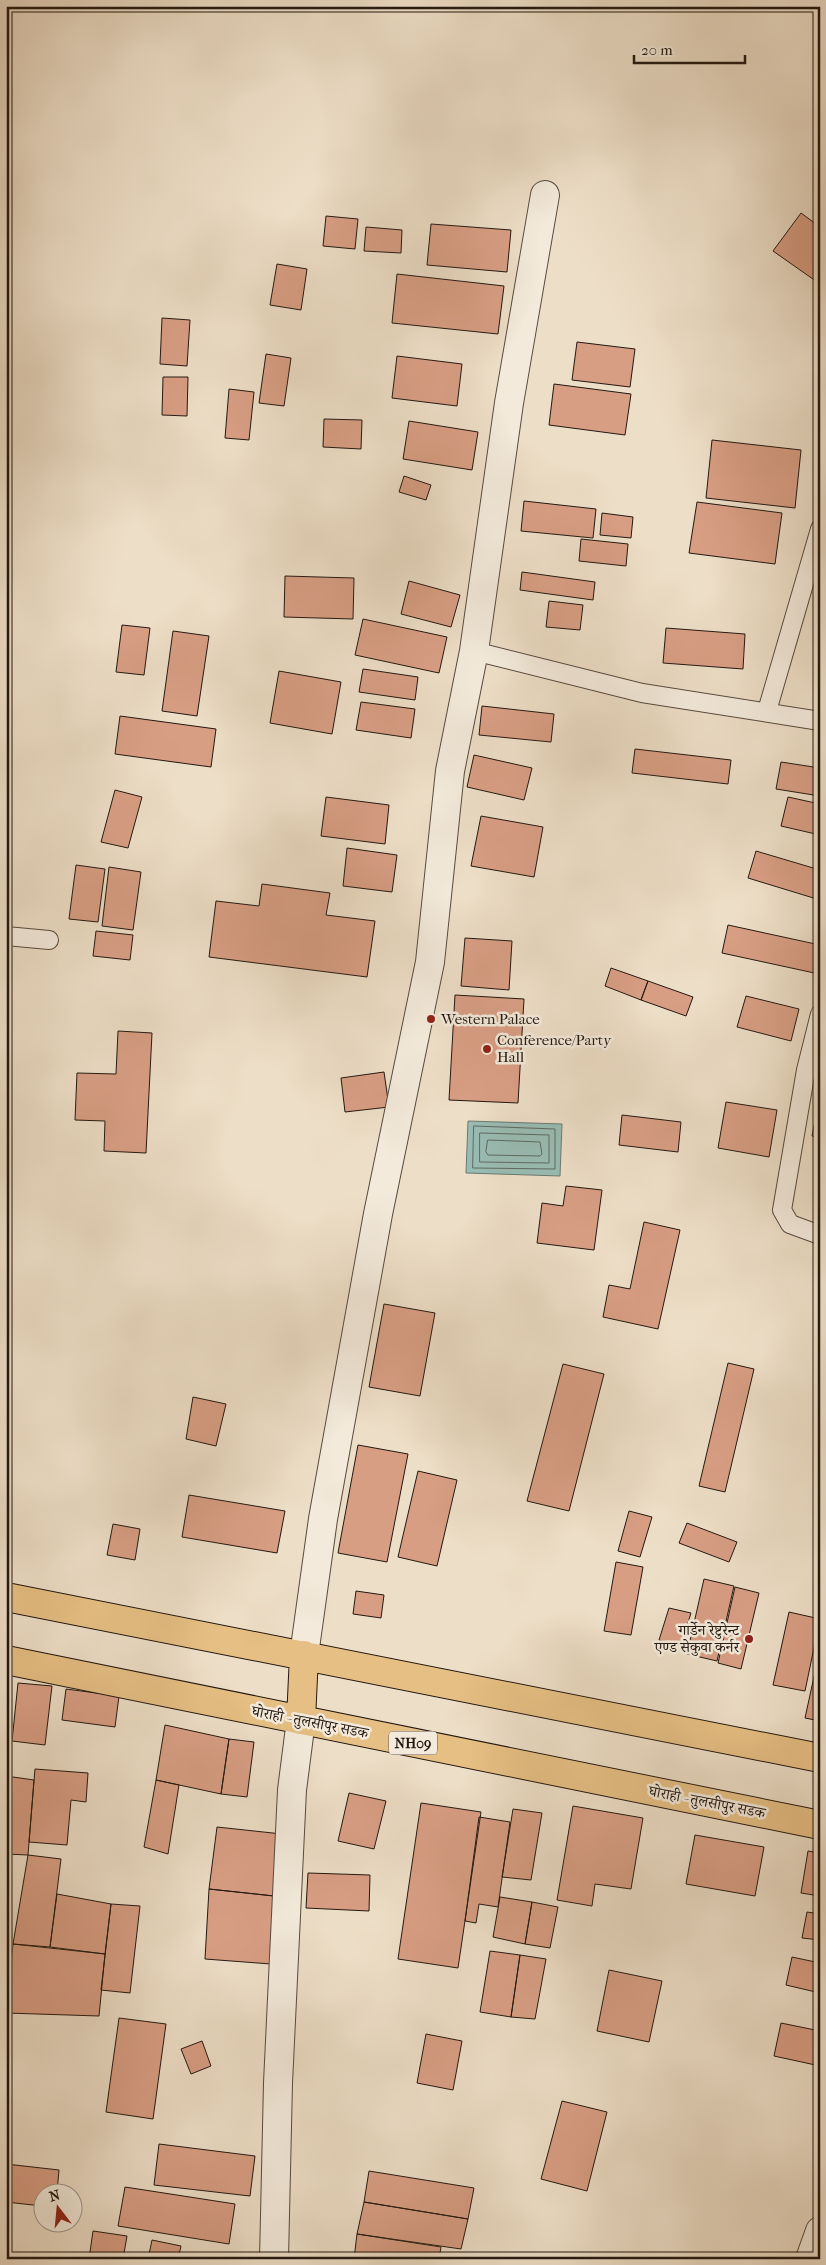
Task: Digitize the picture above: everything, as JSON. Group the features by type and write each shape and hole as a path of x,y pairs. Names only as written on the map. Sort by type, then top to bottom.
{"main road":[{"path":"6,1597 820,1758"},
{"path":"301,1720 304,1656"},
{"name":"घोराही - तुलसीपुर सडक","path":"6,1660 820,1825"}],"street":[{"path":"304,1656 323,1519 378,1214 430,962 450,771 474,651 509,404 545,195"},
{"path":"274,2259 278,2083 290,1829 301,1720"},
{"path":"810,2259 820,2232"}],"lane":[{"path":"767,711 820,529"},
{"path":"474,651 642,693 767,711 820,721"},
{"path":"6,936 49,940"},
{"path":"820,1014 806,1070 782,1210 790,1224 820,1235"}],"water":[{"path":"468,1121 562,1124 560,1176 466,1173"}],"building":[{"path":"801,213 820,227 820,284 773,251"},
{"path":"326,216 358,219 355,249 323,246"},
{"path":"431,224 511,230 507,272 427,265"},
{"path":"366,227 402,230 401,253 364,251"},
{"path":"277,264 307,269 301,310 270,305"},
{"path":"397,274 504,286 498,334 392,323"},
{"path":"162,318 190,320 187,366 160,364"},
{"path":"577,342 635,349 630,387 572,380"},
{"path":"266,354 291,358 284,406 259,403"},
{"path":"397,356 462,364 457,406 392,398"},
{"path":"163,377 188,377 187,416 162,415"},
{"path":"554,384 631,394 625,435 549,425"},
{"path":"229,389 254,392 249,440 225,438"},
{"path":"324,419 362,420 361,449 323,447"},
{"path":"409,421 478,432 472,470 403,459"},
{"path":"712,440 801,450 795,508 706,498"},
{"path":"404,476 431,485 426,500 399,492"},
{"path":"524,501 596,509 593,538 521,531"},
{"path":"697,502 782,513 775,564 689,553"},
{"path":"602,513 633,517 631,538 600,535"},
{"path":"581,539 628,544 626,566 579,561"},
{"path":"522,572 595,582 593,600 520,590"},
{"path":"285,576 354,578 353,619 284,617"},
{"path":"409,581 460,595 451,627 401,614"},
{"path":"549,601 583,605 580,630 546,627"},
{"path":"820,615 820,644 814,643"},
{"path":"363,619 447,637 439,673 355,655"},
{"path":"122,625 150,628 144,675 116,672"},
{"path":"666,628 745,634 743,669 663,663"},
{"path":"173,631 209,636 197,716 162,711"},
{"path":"363,669 418,677 415,700 359,692"},
{"path":"279,671 341,682 332,734 270,723"},
{"path":"361,702 415,709 411,738 356,730"},
{"path":"482,706 554,714 551,742 479,735"},
{"path":"120,716 216,729 211,767 115,754"},
{"path":"635,749 731,760 728,784 632,773"},
{"path":"474,755 532,768 524,800 467,787"},
{"path":"781,762 820,768 820,796 776,789"},
{"path":"115,790 142,797 128,848 101,842"},
{"path":"326,797 389,805 385,844 321,836"},
{"path":"788,797 820,804 820,835 781,826"},
{"path":"481,816 543,827 534,877 471,866"},
{"path":"347,848 397,855 392,892 343,886"},
{"path":"756,851 820,870 820,900 748,878"},
{"path":"76,865 105,869 98,922 69,919"},
{"path":"109,867 141,872 133,930 102,926"},
{"path":"262,884 330,893 326,915 375,921 367,977 209,957 216,901 259,906"},
{"path":"728,925 820,945 819,974 722,953"},
{"path":"96,931 133,935 130,960 93,956"},
{"path":"465,938 512,941 509,990 461,986"},
{"path":"611,968 648,981 641,1000 605,986"},
{"path":"648,981 693,997 686,1016 641,1000"},
{"name":"Conference/Party Hall","path":"455,995 524,999 518,1103 449,1100"},
{"path":"746,996 799,1009 791,1041 737,1027"},
{"path":"118,1031 152,1033 146,1153 104,1151 105,1121 75,1120 77,1073 116,1074"},
{"path":"384,1072 389,1107 345,1112 341,1078"},
{"path":"726,1102 777,1110 769,1157 718,1148"},
{"path":"818,1106 820,1106 820,1138 812,1136"},
{"path":"622,1115 681,1122 678,1152 619,1145"},
{"path":"566,1186 602,1190 594,1250 537,1243 542,1203 563,1206"},
{"path":"644,1222 680,1230 658,1329 603,1317 609,1285 630,1289"},
{"path":"384,1304 435,1313 420,1396 369,1387"},
{"path":"728,1363 754,1369 725,1492 699,1486"},
{"path":"563,1364 604,1374 569,1511 527,1501"},
{"path":"193,1397 226,1404 216,1446 186,1439"},
{"path":"358,1445 408,1454 387,1562 338,1553"},
{"path":"418,1471 457,1480 437,1566 398,1557"},
{"path":"189,1495 285,1511 277,1553 182,1537"},
{"path":"629,1511 652,1517 640,1557 618,1551"},
{"path":"687,1523 737,1542 729,1562 679,1543"},
{"path":"113,1524 140,1529 135,1560 107,1555"},
{"path":"616,1562 643,1567 631,1635 604,1631"},
{"path":"704,1579 734,1586 717,1661 687,1654"},
{"path":"735,1587 759,1593 741,1669 718,1663"},
{"path":"356,1591 384,1595 381,1618 353,1614"},
{"path":"669,1608 691,1613 681,1646 659,1640"},
{"path":"789,1612 820,1619 805,1691 773,1685"},
{"path":"820,1649 820,1721 805,1718"},
{"path":"18,1683 52,1686 45,1745 12,1741"},
{"path":"66,1689 119,1696 115,1727 62,1720"},
{"path":"165,1725 229,1739 221,1794 156,1780"},
{"path":"229,1739 254,1742 247,1797 221,1794"},
{"path":"35,1769 88,1773 86,1802 71,1800 67,1845 29,1842"},
{"path":"6,1776 34,1780 28,1855 6,1854"},
{"path":"156,1780 179,1785 168,1854 144,1847"},
{"path":"349,1793 386,1801 374,1849 338,1841"},
{"path":"421,1803 481,1812 458,1968 398,1959"},
{"path":"573,1806 643,1818 631,1889 595,1884 592,1906 557,1900"},
{"path":"513,1809 542,1813 531,1880 502,1877"},
{"path":"479,1817 510,1822 498,1907 479,1904 476,1923 465,1921"},
{"path":"217,1827 282,1834 274,1896 209,1889"},
{"path":"695,1835 764,1847 755,1896 686,1884"},
{"path":"808,1851 820,1853 820,1896 801,1893"},
{"path":"28,1855 61,1859 50,1947 13,1944"},
{"path":"308,1873 370,1875 369,1911 306,1908"},
{"path":"209,1889 274,1896 271,1964 205,1959"},
{"path":"57,1894 111,1904 105,1954 50,1947"},
{"path":"500,1897 532,1902 525,1944 493,1937"},
{"path":"532,1902 558,1907 550,1948 525,1944"},
{"path":"111,1904 140,1906 130,1993 101,1990"},
{"path":"807,1912 820,1914 820,1940 802,1938"},
{"path":"13,1944 105,1954 99,2016 6,2013"},
{"path":"490,1951 520,1955 511,2017 480,2012"},
{"path":"520,1955 546,1959 535,2019 511,2017"},
{"path":"792,1957 820,1963 820,1993 786,1985"},
{"path":"609,1970 662,1981 649,2042 597,2031"},
{"path":"119,2018 166,2024 153,2119 106,2112"},
{"path":"781,2023 820,2031 820,2066 774,2056"},
{"path":"426,2034 462,2041 453,2090 417,2083"},
{"path":"202,2041 211,2066 191,2074 181,2049"},
{"path":"562,2101 607,2112 587,2191 541,2179"},
{"path":"159,2144 255,2156 250,2196 154,2185"},
{"path":"6,2164 59,2170 58,2182 32,2182 32,2205 6,2202"},
{"path":"369,2171 474,2188 468,2219 364,2202"},
{"path":"125,2187 235,2204 229,2244 118,2226"},
{"path":"364,2202 468,2219 461,2249 357,2234"},
{"path":"93,2231 127,2236 123,2259 89,2259"},
{"path":"357,2234 441,2247 439,2259 354,2259"},
{"path":"152,2240 181,2246 178,2259 148,2259"}],"place":[{"name":"Western Palace","path":"431,1019"},
{"name":"Conference/Party Hall","path":"487,1049"},
{"name":"गार्डेन रेष्टुरेन्ट एण्ड सेकुवा कर्नर","path":"749,1639"}]}
